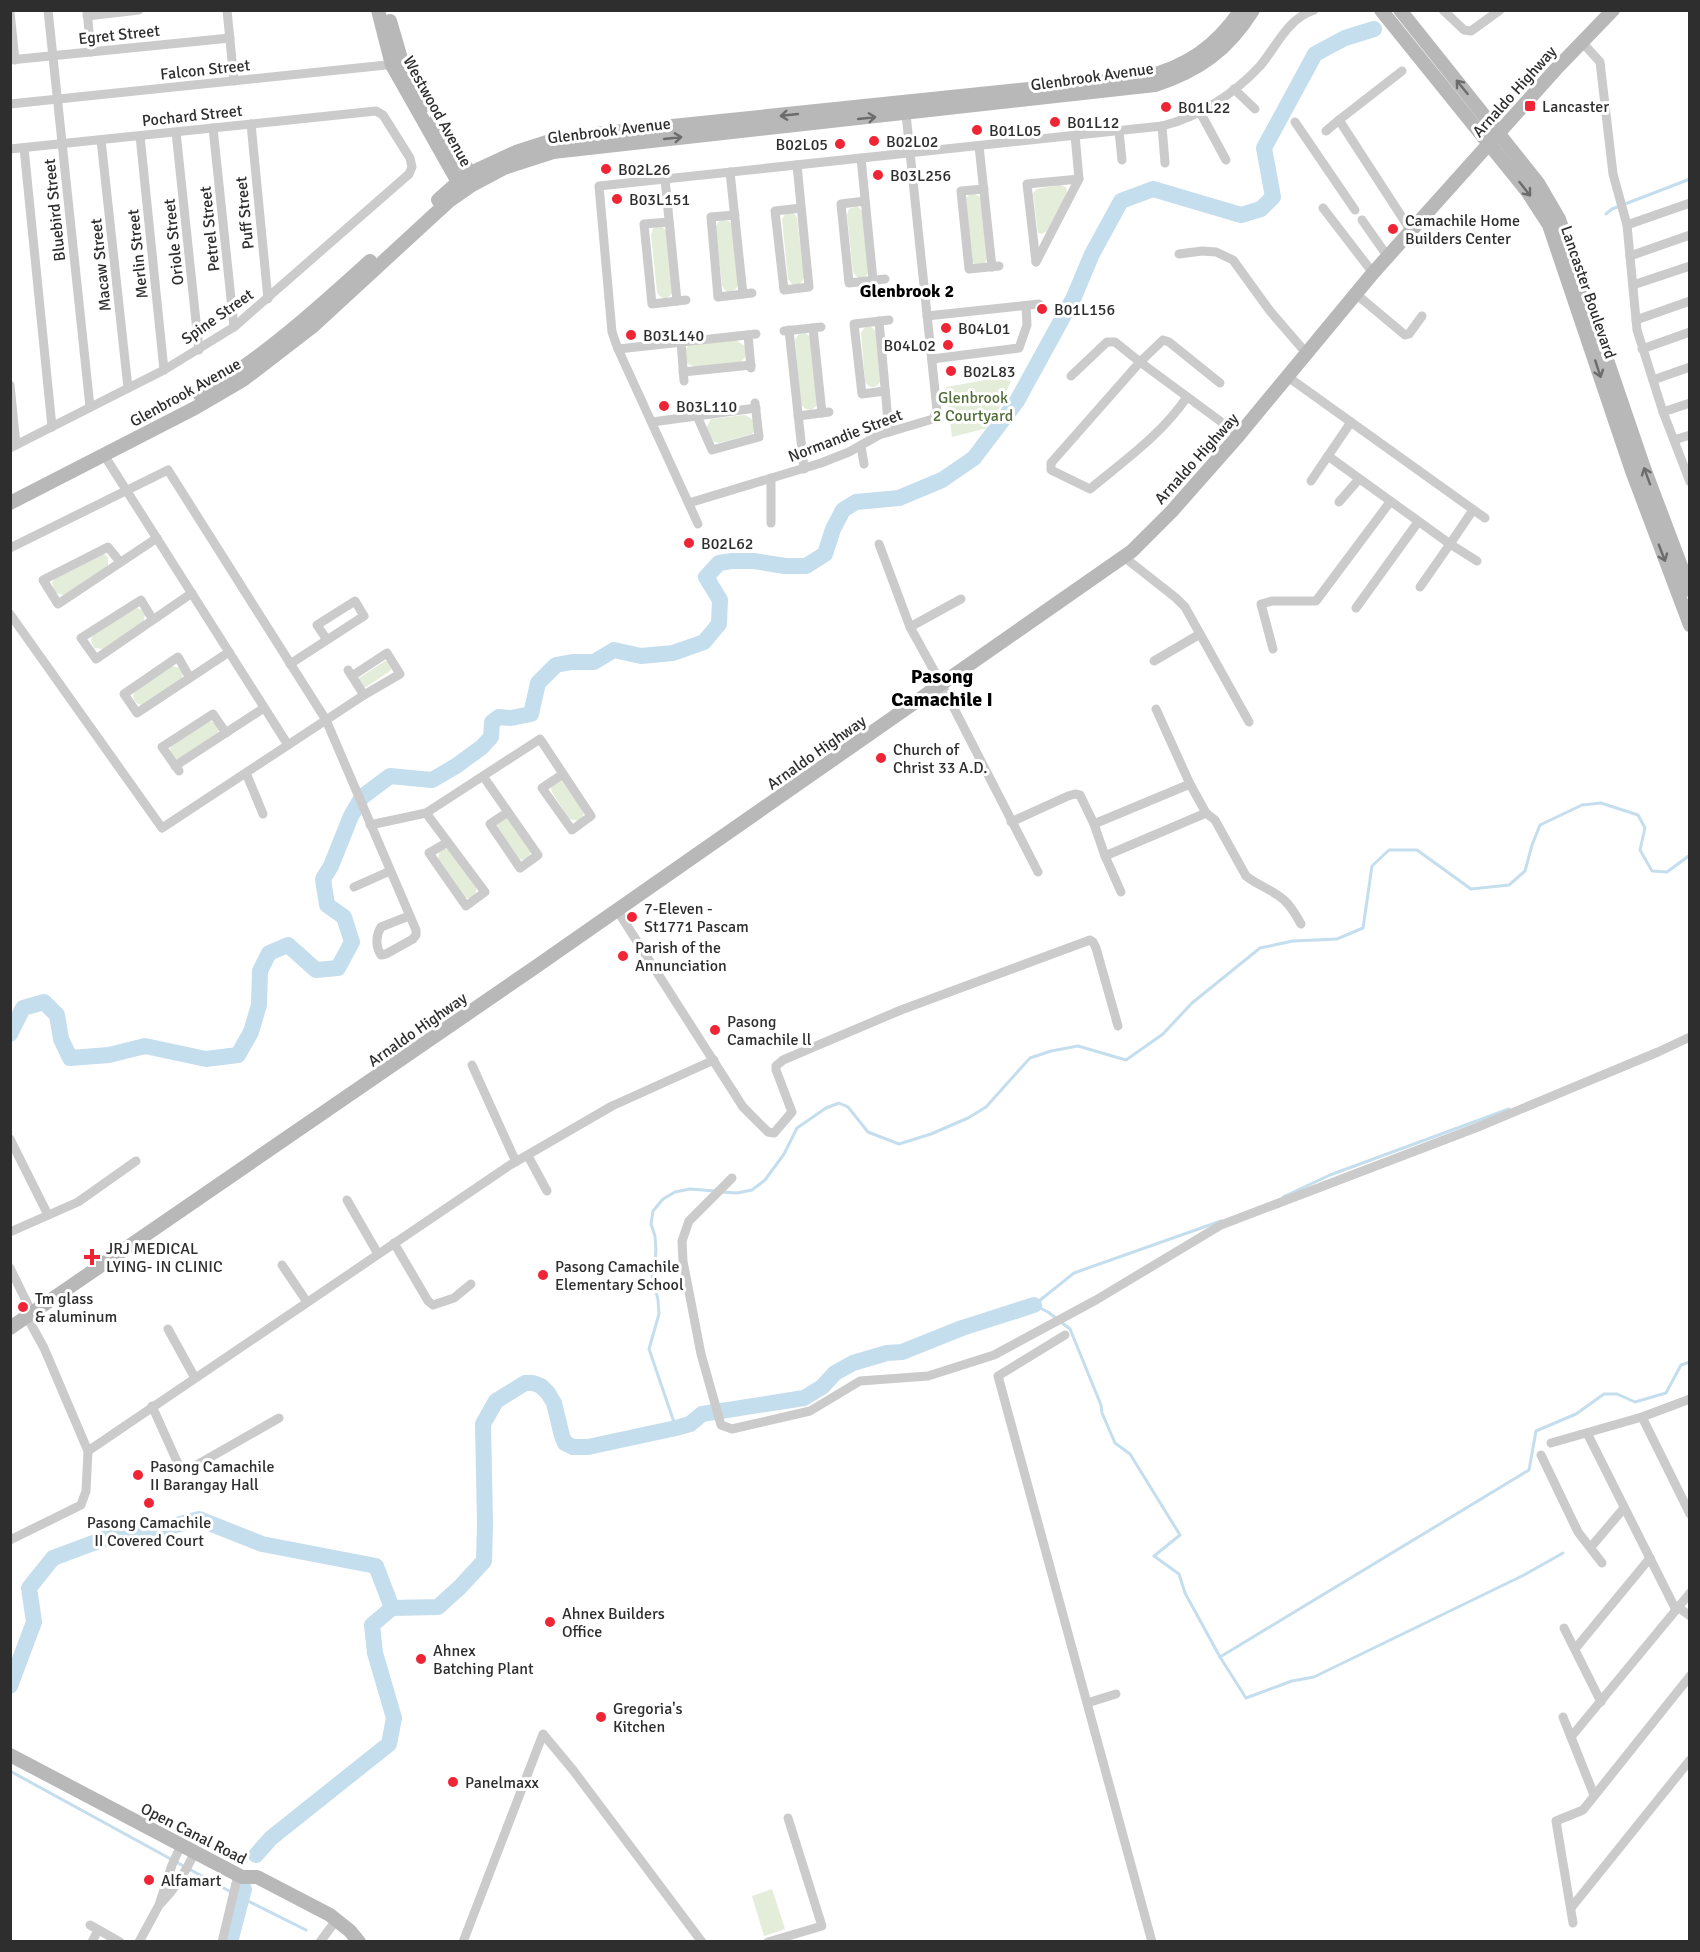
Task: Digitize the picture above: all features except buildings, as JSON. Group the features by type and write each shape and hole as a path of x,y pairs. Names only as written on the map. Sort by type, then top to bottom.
{"main road":[{"name":"Westwood Avenue","path":"378,10 397,64 460,186"},
{"name":"Westwood Avenue","path":"387,10 397,64 456,155 475,177"},
{"name":"Glenbrook Avenue","path":"10,494 193,399 248,365 305,320 460,186 516,152 565,139 1145,77 1169,70 1196,57 1224,34 1241,10"},
{"name":"Glenbrook Avenue","path":"475,177 553,152 1155,86 1184,75 1212,58 1231,40 1253,10"},
{"name":"Lancaster Boulevard","path":"1381,10 1527,191 1549,225 1632,471 1689,626"},
{"name":"Lancaster Boulevard","path":"1400,10 1538,183 1559,219 1644,468 1689,590"},
{"name":"Arnaldo Highway","path":"10,1328 617,910 1133,550 1172,511 1239,435 1373,273 1498,133 1613,10"},
{"name":"Glenbrook Avenue","path":"10,502 195,408 265,364 312,327 449,201 460,186"},
{"name":"Open Canal Road","path":"10,1755 190,1863 236,1886 242,1877 257,1877 337,1919 359,1941"}],"street":[{"name":"Bluebird Street","path":"48,10 90,407"},
{"path":"91,52 87,13 139,10"},
{"path":"227,10 234,81"},
{"path":"698,524 612,332 599,186 1162,126 1200,112 1234,89 1261,65 1286,29 1299,18 1314,10"},
{"path":"1443,10 1464,30 1471,31 1500,10"},
{"path":"10,12 13,60"},
{"name":"Egret Street","path":"13,60 230,38"},
{"path":"1582,42 1600,62 1613,174 1627,225 1636,320 1642,349 1663,412 1687,469 1689,482"},
{"name":"Falcon Street","path":"10,104 397,64"},
{"path":"1326,131 1402,71"},
{"path":"1234,89 1255,109"},
{"name":"Pochard Street","path":"10,149 376,111 383,116 405,150 412,167"},
{"path":"1200,112 1226,160"},
{"path":"906,114 932,359 1019,348 1027,325 1026,306"},
{"path":"1339,120 1411,231"},
{"path":"1295,122 1355,210"},
{"name":"Puff Street","path":"250,124 268,299"},
{"path":"1162,126 1165,164"},
{"name":"Petrel Street","path":"213,128 234,327"},
{"path":"1119,131 1122,160"},
{"name":"Oriole Street","path":"176,132 198,350"},
{"path":"1075,135 1079,178 1036,262 1028,184 1079,178"},
{"name":"Merlin Street","path":"140,136 164,370"},
{"name":"Macaw Street","path":"101,140 128,388"},
{"path":"979,146 995,266 969,269 961,191 984,189"},
{"path":"24,148 52,427"},
{"path":"861,158 873,280"},
{"path":"797,165 809,287 784,290 775,211 801,208"},
{"name":"Spine Street","path":"13,447 164,370 234,327 409,174 412,167"},
{"path":"730,172 748,293 718,297 711,217 735,215"},
{"path":"665,179 681,301 652,304 644,224 669,222"},
{"path":"865,201 841,204 849,283 885,279"},
{"path":"1627,225 1689,203"},
{"path":"1323,208 1373,273"},
{"path":"1362,220 1388,257"},
{"path":"1630,256 1689,235"},
{"path":"1179,254 1216,252 1233,260 1270,311 1306,354"},
{"path":"1633,285 1689,266"},
{"path":"1356,294 1405,335 1409,334 1422,316"},
{"path":"1636,320 1689,301"},
{"path":"927,316 1039,304"},
{"path":"885,391 862,394 854,324 884,320 885,391 889,432"},
{"path":"798,416 826,412 817,327 786,331 804,468"},
{"path":"1642,349 1689,332"},
{"path":"618,349 752,334 751,367 684,376 681,342"},
{"path":"1187,397 1173,417 1149,441 1090,489 1053,471 1050,466 1140,362 1162,340 1169,342 1220,383"},
{"path":"1071,376 1107,342 1115,342 1239,435"},
{"name":"Normandie Street","path":"689,503 835,458 879,435 933,419 937,410 932,359"},
{"path":"1653,380 1689,367"},
{"path":"1288,377 1485,518"},
{"path":"10,386 13,447"},
{"path":"1663,412 1689,403"},
{"path":"652,422 755,405 759,437 712,450 697,416"},
{"path":"1311,481 1352,423"},
{"path":"1674,440 1689,435"},
{"path":"861,446 864,464"},
{"path":"104,455 288,745"},
{"path":"1328,456 1476,561"},
{"path":"10,548 168,470 326,720 416,930 413,939 381,955 378,952 376,936 381,927 409,916"},
{"path":"771,478 771,523"},
{"path":"1339,502 1359,479"},
{"path":"1273,649 1261,604 1272,601 1316,602 1390,502"},
{"path":"1420,587 1473,510"},
{"path":"1356,608 1418,522"},
{"path":"120,562 111,549 104,548 43,580 58,604 157,538"},
{"path":"879,544 910,627 942,684 1038,872"},
{"path":"1133,550 1181,602 1249,722"},
{"path":"153,620 141,600 81,638 96,659 153,620 192,593"},
{"path":"910,627 961,599"},
{"path":"290,664 327,640 364,616 355,601 317,625 327,640"},
{"path":"10,614 162,828 364,695 400,674 387,653 350,673 364,695"},
{"path":"1154,661 1200,634"},
{"path":"190,678 178,657 124,694 137,713 190,678 229,652"},
{"path":"226,733 213,714 162,747 177,769 264,708"},
{"path":"1156,708 1190,784 1206,813 1215,820 1246,876 1282,898 1301,924"},
{"path":"370,825 426,813 540,739 591,816 572,830 542,788 563,774"},
{"path":"246,773 263,814"},
{"path":"483,776 538,855 520,868 490,824 508,812"},
{"path":"1094,824 1190,784"},
{"path":"1011,822 1075,794 1080,795 1121,892"},
{"path":"426,813 448,842 485,892 466,906 429,853 448,842"},
{"path":"1105,856 1206,813"},
{"path":"354,887 390,871"},
{"path":"617,910 743,1107 768,1132 774,1133 792,1112 776,1070 776,1066 783,1060 901,1010 1090,940 1094,942 1096,948 1118,1026"},
{"path":"732,1178 689,1221 682,1241 683,1261 709,1390 721,1425 732,1429 810,1411 860,1381 928,1376 994,1355 1052,1324 1221,1224 1478,1127 1647,1057 1689,1037"},
{"path":"88,1451 516,1162 612,1106 714,1060"},
{"path":"472,1065 516,1162"},
{"path":"10,1139 48,1215"},
{"path":"528,1156 548,1191"},
{"path":"10,1232 78,1202 136,1161"},
{"path":"347,1200 378,1254"},
{"path":"394,1243 428,1301 434,1305 454,1298 471,1284"},
{"path":"282,1265 307,1302"},
{"path":"10,1268 88,1451 86,1491 81,1505 10,1539"},
{"path":"168,1329 195,1378"},
{"path":"1065,1335 998,1376 1152,1941"},
{"path":"1551,1443 1642,1417 1689,1399"},
{"path":"152,1406 179,1466 184,1470 188,1470 279,1418"},
{"path":"1642,1417 1689,1514"},
{"path":"1587,1433 1677,1608 1689,1616"},
{"path":"1541,1455 1578,1532 1602,1563"},
{"path":"1591,1547 1624,1508"},
{"path":"1575,1649 1650,1558"},
{"path":"1571,1737 1689,1593"},
{"path":"1564,1628 1601,1702"},
{"path":"1573,1923 1556,1821 1583,1810 1689,1676"},
{"path":"1087,1703 1116,1694"},
{"path":"1563,1717 1594,1795"},
{"path":"463,1941 543,1734 573,1770 702,1941"},
{"path":"1571,1908 1689,1760"},
{"path":"768,1941 822,1926 788,1818"},
{"path":"139,1941 159,1905 177,1856"},
{"path":"159,1905 170,1894 190,1863"},
{"path":"222,1941 236,1886"},
{"path":"320,1941 337,1919"},
{"path":"92,1941 94,1928 120,1941"}],"green space":[{"path":"1060,185 1066,187 1067,194 1047,231 1042,234 1038,233 1033,193 1037,189"},
{"path":"970,194 980,197 987,258 984,265 976,265 972,262 966,198"},
{"path":"857,206 863,212 868,273 865,277 858,278 853,272 847,215 849,209"},
{"path":"786,213 794,213 797,218 804,278 800,284 793,285 788,279 782,219"},
{"path":"729,221 732,225 738,284 736,289 729,292 722,286 716,227 718,222"},
{"path":"661,226 667,231 672,293 664,298 660,297 657,292 651,235 653,228"},
{"path":"870,326 876,331 880,382 872,387 868,386 865,381 861,333 865,327"},
{"path":"805,333 811,338 817,405 809,410 801,404 795,340 799,334"},
{"path":"736,340 745,346 746,356 741,362 694,367 685,362 688,346"},
{"name":"Glenbrook 2 Courtyard","path":"997,378 1011,381 991,427 952,437 946,387"},
{"path":"745,415 754,420 755,431 752,434 719,443 712,441 706,428 711,419"},
{"path":"103,553 108,557 108,565 64,595 55,593 52,583 55,578"},
{"path":"137,608 145,615 143,623 103,649 94,648 91,640 93,634"},
{"path":"388,661 392,667 390,671 363,687 358,679"},
{"path":"172,666 180,668 183,673 182,679 142,705 136,702 133,697 134,692"},
{"path":"210,721 219,728 218,734 178,760 175,759 169,750 172,745"},
{"path":"560,780 563,781 584,813 578,821 569,819 552,792 551,787"},
{"path":"506,818 531,851 530,855 523,860 518,859 496,827"},
{"path":"444,849 450,850 477,887 475,895 470,898 465,898 438,858 439,853"},
{"path":"772,1889 785,1929 764,1936 752,1896"}],"waterway":[{"path":"10,1034 23,1008 44,1002 57,1015 61,1039 70,1058 109,1055 145,1046 206,1059 238,1055 251,1032 259,1005 260,971 269,953 288,945 316,970 338,968 352,942 344,917 327,905 323,879 362,797 390,776 432,780 456,766 482,747 491,737 492,722 499,717 511,718 531,714 538,683 556,665 594,662 614,650 641,656 673,653 704,642 719,624 720,600 706,577 719,563 754,561 785,566 806,566 825,554 833,529 843,510 856,502 899,498 942,480 974,458 1017,401 1074,297 1092,254 1121,201 1153,189 1241,215 1261,209 1273,197 1264,148 1315,54 1345,38 1374,29"},
{"path":"1606,214 1612,209 1690,179"},
{"path":"721,1192 737,1193 752,1190 765,1180 784,1154 797,1128 826,1108 839,1103 848,1107 868,1132 899,1144 931,1134 968,1118 986,1107 1030,1058 1078,1046 1126,1060 1163,1034 1192,1003 1260,948 1293,941 1337,939 1363,928 1372,866 1389,850 1417,850 1471,889 1509,885 1525,871 1540,825 1582,805 1601,803 1638,815 1645,828 1640,850 1652,871 1667,872 1690,855"},
{"path":"1283,1197 1330,1175 1509,1109"},
{"path":"676,1428 649,1349 659,1314 651,1270 656,1250 651,1224 653,1211 663,1199 675,1192 690,1189 715,1191"},
{"path":"1221,1221 1074,1273 1034,1305 1048,1312 1070,1329 1115,1443 1130,1454 1180,1535 1154,1556 1179,1574 1185,1593 1220,1657 1246,1698 1292,1681 1314,1677 1524,1575 1563,1553"},
{"path":"256,1855 271,1838 389,1744 394,1718 375,1653 372,1625 392,1608 438,1607 484,1561 483,1424 496,1401 525,1383 541,1386 554,1403 565,1443 573,1447 588,1447 690,1424 702,1414 804,1398 822,1387 835,1373 853,1363 887,1353 902,1352 962,1328 1034,1305"},
{"path":"1220,1657 1529,1470 1536,1431 1576,1414 1604,1394 1617,1394 1635,1402 1666,1393 1681,1365 1690,1362"},
{"path":"10,1686 34,1622 29,1588 53,1558 120,1533 157,1530 199,1519 262,1544 376,1566 392,1608"},
{"path":"10,1771 242,1898 306,1930"},
{"path":"230,1942 244,1889"}],"place":[{"name":"Lancaster","path":"1530,106"},
{"name":"B01L22","path":"1166,107"},
{"name":"B01L12","path":"1055,122"},
{"name":"B01L05","path":"977,130"},
{"name":"B02L02","path":"874,141"},
{"name":"B02L05","path":"840,144"},
{"name":"B02L26","path":"606,169"},
{"name":"B03L256","path":"878,175"},
{"name":"B03L151","path":"617,199"},
{"name":"Camachile Home Builders Center","path":"1393,229"},
{"name":"B01L156","path":"1042,309"},
{"name":"B04L01","path":"946,328"},
{"name":"B03L140","path":"631,335"},
{"name":"B04L02","path":"948,345"},
{"name":"B02L83","path":"951,371"},
{"name":"B03L110","path":"664,406"},
{"name":"B02L62","path":"689,543"},
{"name":"Church of Christ 33 A.D.","path":"881,758"},
{"name":"7-Eleven - St1771 Pascam","path":"632,917"},
{"name":"Parish of the Annunciation","path":"623,956"},
{"name":"Pasong Camachile ll","path":"715,1030"},
{"name":"JRJ MEDICAL LYING- IN CLINIC","path":"92,1257"},
{"name":"Pasong Camachile Elementary School","path":"543,1275"},
{"name":"Tm glass & aluminum","path":"23,1307"},
{"name":"Pasong Camachile II Barangay Hall","path":"138,1475"},
{"name":"Pasong Camachile II Covered Court","path":"149,1503"},
{"name":"Ahnex Builders Office","path":"550,1622"},
{"name":"Ahnex Batching Plant","path":"421,1659"},
{"name":"Gregoria's Kitchen","path":"601,1717"},
{"name":"Panelmaxx","path":"453,1782"},
{"name":"Alfamart","path":"149,1880"}],"district":[{"name":"Glenbrook 2","path":"907,291"},
{"name":"Pasong Camachile I","path":"942,688"}]}
